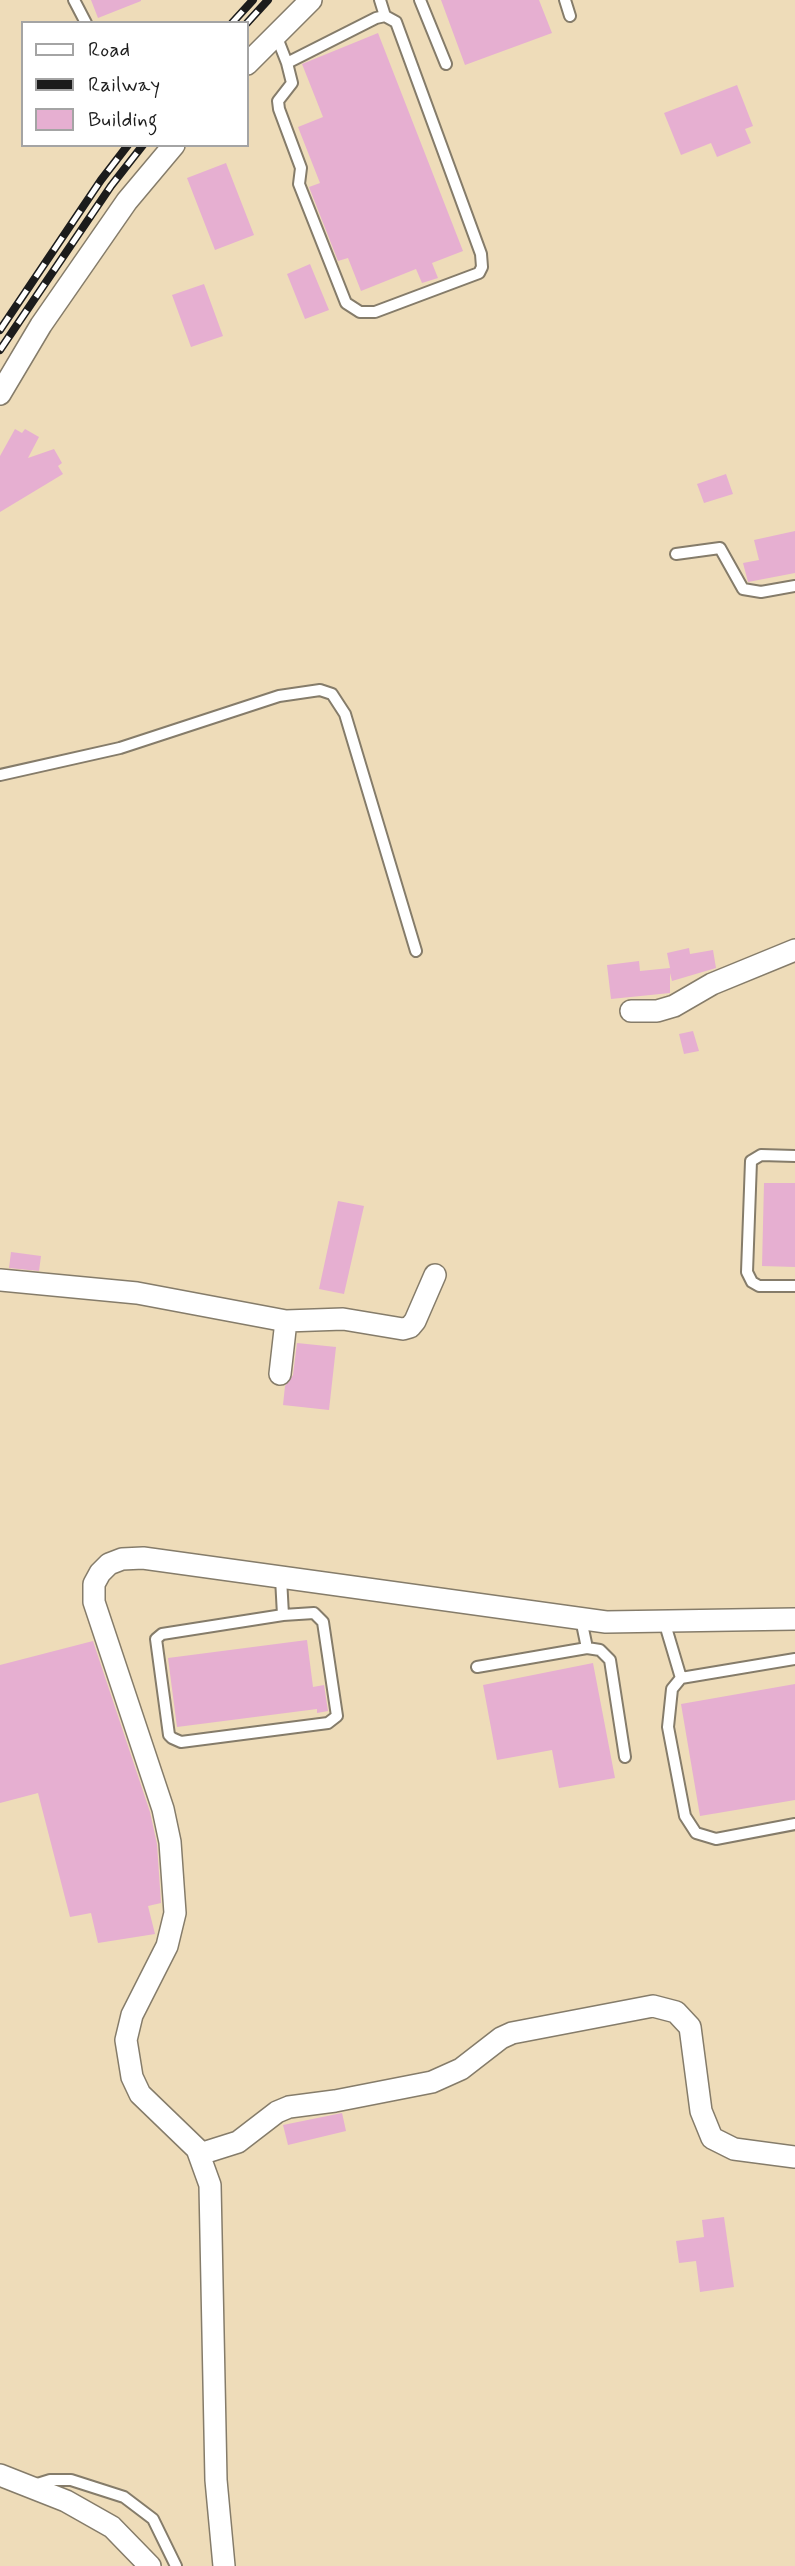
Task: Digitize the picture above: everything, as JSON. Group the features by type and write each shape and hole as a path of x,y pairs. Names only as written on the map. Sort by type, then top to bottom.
{"street":[{"path":"248,63 311,0"},
{"path":"0,394 41,325 127,201 172,147"},
{"path":"631,1011 657,1011 674,1006 712,984 795,950"},
{"path":"0,1280 137,1293 286,1321 343,1319 390,1328 410,1327 435,1275"},
{"path":"280,1374 286,1321"},
{"path":"224,2566 216,2480 213,2208 210,2185 200,2154 140,2094 126,2040 132,2015 170,1935 175,1913 174,1872 163,1810 93,1602 94,1584 100,1573 109,1564 143,1558 582,1619 795,1619"},
{"path":"200,2154 238,2142 277,2112 289,2107 432,2082 461,2069 501,2038 512,2033 653,2006 676,2012 690,2027 701,2111 712,2138 734,2149 795,2157"},
{"path":"0,2475 66,2501 111,2527 150,2566"}],"lane":[{"path":"75,0 85,21"},
{"path":"380,0 384,16"},
{"path":"420,0 446,64"},
{"path":"565,0 570,16"},
{"path":"276,35 292,83 278,101 279,109 301,168 299,184 346,303 360,312 375,312 473,276 482,267 481,254 396,22 384,16 364,23 287,63"},
{"path":"676,554 720,548 743,589 761,592 795,586"},
{"path":"0,775 120,748 279,696 320,690 332,694 345,714 416,951"},
{"path":"795,1156 761,1155 751,1161 747,1272 752,1282 759,1286 795,1286"},
{"path":"281,1578 283,1615"},
{"path":"314,1613 321,1618 338,1710 335,1719 328,1723 186,1742 172,1738 169,1735 156,1639 162,1634 283,1615 314,1613"},
{"path":"582,1619 587,1648"},
{"path":"667,1621 667,1632 681,1678"},
{"path":"477,1667 587,1648 600,1650 610,1660 625,1757"},
{"path":"795,1659 681,1678 672,1689 668,1727 688,1824 696,1833 716,1839 795,1824"},
{"path":"28,2486 50,2480 71,2480 124,2497 153,2519 176,2566"}],"building":[{"path":"91,0 141,0 141,1 98,18"},
{"path":"441,0 539,0 552,33 465,65"},
{"path":"378,33 463,251 432,263 438,278 422,283 416,269 361,291 348,258 338,261 309,187 320,183 298,127 323,117 302,64"},
{"path":"737,85 753,126 745,129 751,143 717,157 711,143 681,155 664,113"},
{"path":"226,163 254,235 215,250 187,178"},
{"path":"310,264 329,310 305,319 287,274"},
{"path":"204,284 223,336 191,347 172,295"},
{"path":"15,429 22,433 25,429 39,437 28,458 54,449 62,463 58,466 63,474 0,512 0,456"},
{"path":"726,474 733,494 704,503 697,484"},
{"path":"795,531 795,573 748,582 743,563 759,560 754,540"},
{"path":"689,948 690,954 713,950 716,968 672,981 670,973 670,993 611,999 607,965 639,961 640,971 670,968 667,953"},
{"path":"693,1031 699,1051 684,1054 679,1034"},
{"path":"764,1183 795,1183 795,1267 762,1266"},
{"path":"338,1201 364,1206 344,1294 319,1289"},
{"path":"11,1252 41,1256 39,1271 9,1268"},
{"path":"297,1343 336,1347 329,1410 283,1405 285,1386 293,1375"},
{"path":"307,1640 313,1687 324,1685 328,1711 317,1713 317,1709 177,1727 168,1658"},
{"path":"93,1641 150,1812 157,1844 161,1903 148,1906 155,1934 98,1943 91,1913 70,1917 38,1793 0,1803 0,1665"},
{"path":"593,1663 615,1778 559,1788 552,1750 497,1760 483,1685"},
{"path":"795,1684 795,1800 700,1816 681,1704"},
{"path":"342,2113 346,2131 288,2145 283,2125"},
{"path":"724,2217 734,2287 700,2292 696,2261 679,2263 676,2241 704,2237 702,2220"}],"railway":[{"path":"234,21 253,0"},
{"path":"248,22 268,0"},
{"path":"0,330 101,180 126,147"},
{"path":"0,350 111,186 141,147"}]}
